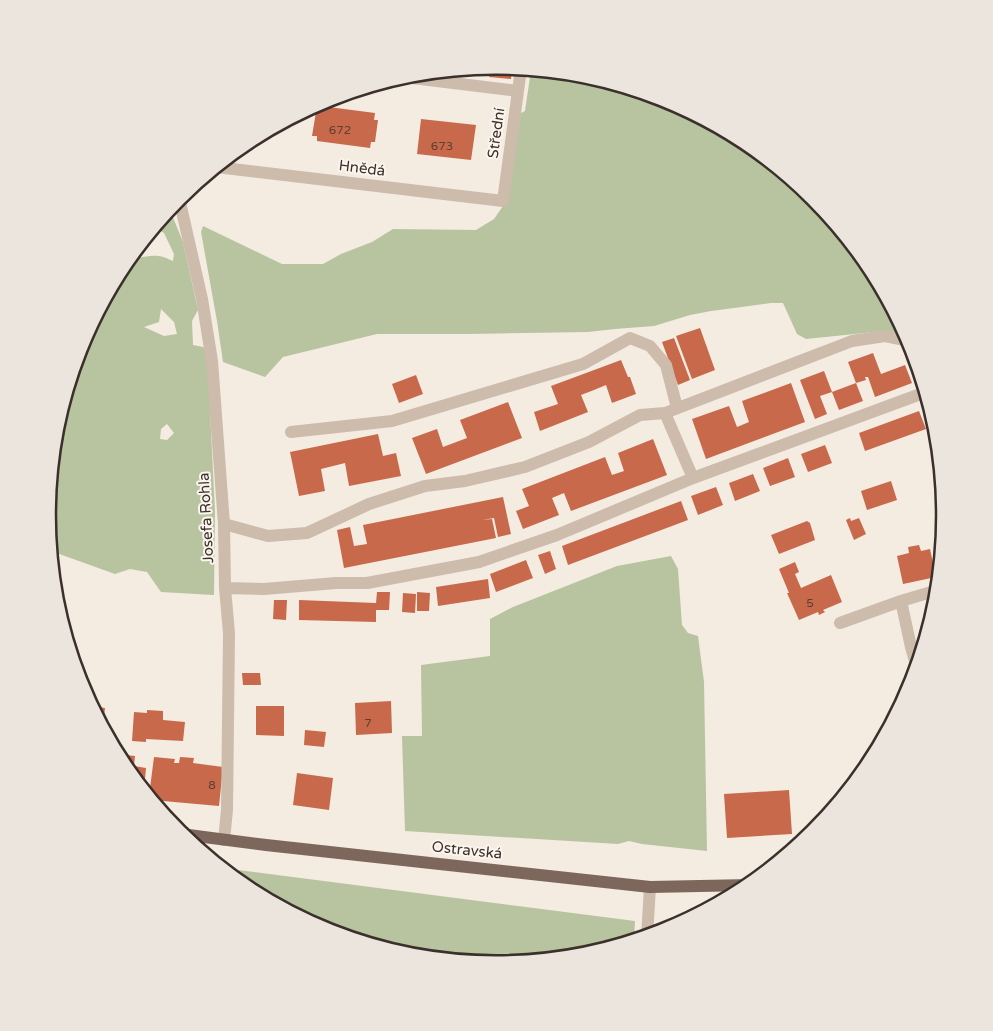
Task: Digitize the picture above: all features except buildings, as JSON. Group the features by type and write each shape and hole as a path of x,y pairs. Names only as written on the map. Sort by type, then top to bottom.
{"main road":[{"name":"Ostravská","path":"195,836 650,887 736,885"}],"street":[{"name":"Střední","path":"504,201 520,76"},
{"path":"431,80 518,91"},
{"name":"Hnědá","path":"225,169 504,201"},
{"name":"Josefa Rohla","path":"181,208 202,300 212,361 224,524 225,588 229,633 227,810 224,840"},
{"path":"224,524 268,536 307,532 369,504 425,486 465,482 525,467 588,442 640,415 665,413 852,341 885,336 900,339"},
{"path":"291,432 392,421 584,364 630,338 650,346 666,365 677,408"},
{"path":"225,588 264,589 336,583 367,583 478,562 557,535 693,478 920,394"},
{"path":"665,413 693,478"},
{"path":"840,623 930,593"},
{"path":"901,601 913,656"},
{"path":"648,928 650,887"}],"green space":[{"path":"530,77 554,79 610,90 638,99 665,109 717,134 765,166 808,204 827,225 863,271 878,295 897,334 884,331 806,339 797,334 783,303 771,303 690,315 654,326 588,332 377,334 283,357 265,377 223,362 201,232 203,226 282,264 323,264 341,254 372,242 393,229 476,230 494,219 503,206 517,115 525,111"},
{"path":"173,217 183,242 198,310 192,321 193,345 203,347 207,351 215,511 214,595 161,592 147,572 130,569 115,574 58,554 56,515 60,458 71,402 80,374 90,347 115,295 139,258 162,256 173,261 174,254 164,233 161,231","holes":["161,309 174,322 177,334 164,336 144,327 159,322","167,424 174,433 167,440 160,439 161,429"]},
{"path":"671,556 678,569 682,625 688,633 698,636 704,682 707,851 629,841 618,844 405,831 402,736 422,736 421,665 490,656 490,619 513,607 617,566"},
{"path":"234,870 635,921 634,933 610,941 554,952 496,956 439,952 383,941 328,922 276,897"}]}
